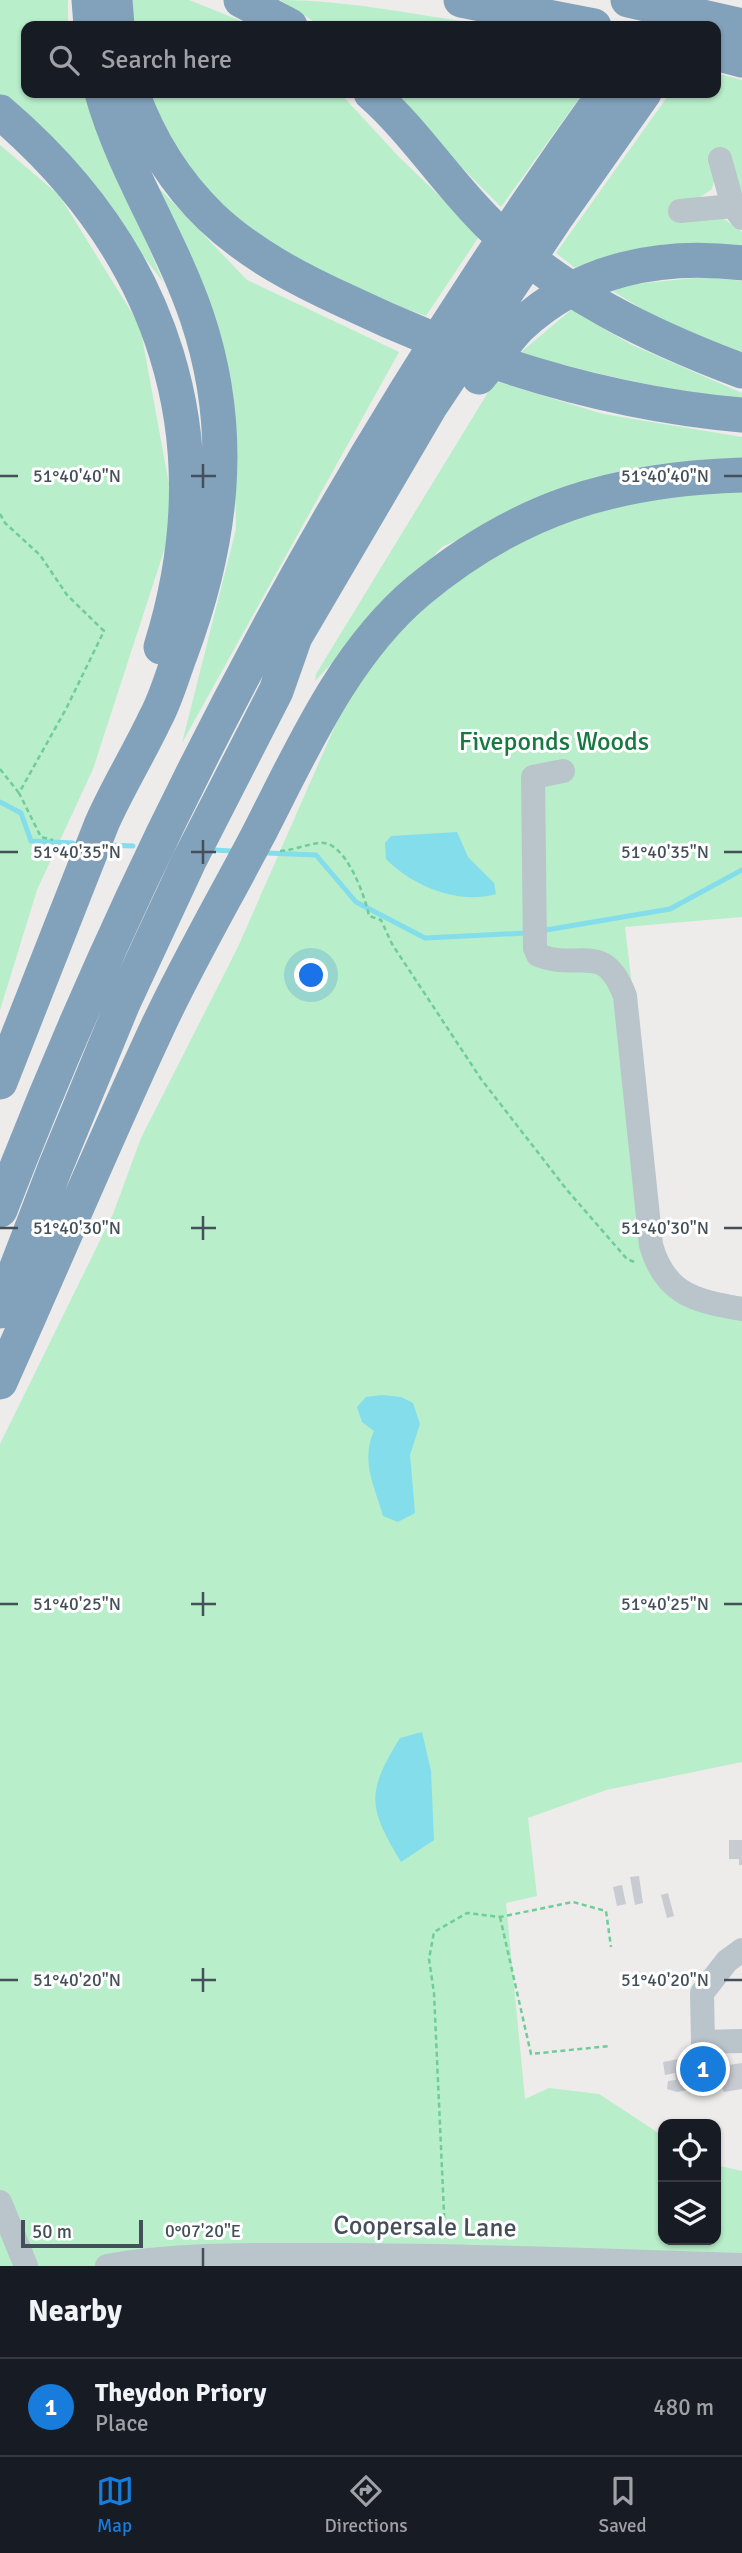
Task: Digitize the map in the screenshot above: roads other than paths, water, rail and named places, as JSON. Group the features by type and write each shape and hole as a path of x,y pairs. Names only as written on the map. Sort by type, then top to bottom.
{"highway":[{"path":"242,0 281,21"},
{"path":"264,0 300,21"},
{"path":"461,0 568,21"},
{"path":"628,0 673,21"},
{"path":"658,21 675,0"},
{"path":"698,21 714,0"},
{"path":"0,1082 60,925 119,784 156,718 206,583 218,514 218,407 198,320 104,98"},
{"path":"134,98 158,150 182,186 212,217 265,259 368,312 484,358 643,401 742,415"},
{"path":"377,98 488,223 526,257 592,302 651,332 742,371"},
{"path":"0,1210 74,1029 135,890 254,650 369,449 449,322 602,98"},
{"path":"0,1311 123,1003 194,849 276,691 295,637 431,405 555,219 640,98"},
{"path":"0,112 73,182 110,233 153,312 181,414 187,493 179,577 170,619 135,719 119,784"},
{"path":"276,691 310,652 341,591 464,397 520,327 559,296 612,271 643,262 687,258 742,263"},
{"path":"0,1382 159,1023 321,714 376,636 416,593 458,562 502,533 552,508 601,491 649,482 742,475"}],"street":[{"path":"680,211 737,212 720,159"},
{"path":"563,771 533,777 535,932 538,955 602,962 617,974 625,996 651,1245 657,1266 673,1286 686,1294 742,1309"},
{"path":"742,1950 727,1961 702,1993 703,2042 742,2041"},
{"path":"0,2202 26,2266"},
{"name":"Coopersale Lane","path":"107,2266 137,2261 228,2256 446,2256 742,2266"}],"water":[{"path":"457,832 468,857 494,883 496,894 467,897 437,891 409,877 386,859 385,843 391,836"},
{"path":"366,1397 401,1397 413,1403 420,1424 410,1455 415,1513 398,1522 383,1516 369,1463 368,1453 374,1431 362,1422 357,1407"},
{"path":"422,1732 431,1771 434,1840 401,1862 377,1813 377,1787 381,1773 400,1738"}],"waterway":[{"path":"0,802 21,813 31,841 73,843"},
{"path":"109,845 133,846"},
{"path":"214,850 231,851"},
{"path":"267,853 316,855 356,902 425,938 527,933"},
{"path":"540,931 670,909 742,870"}],"place":[{"name":"Theydon Priory","path":"703,2069"}],"park label":[{"name":"Fiveponds Woods","path":"554,742"}]}
